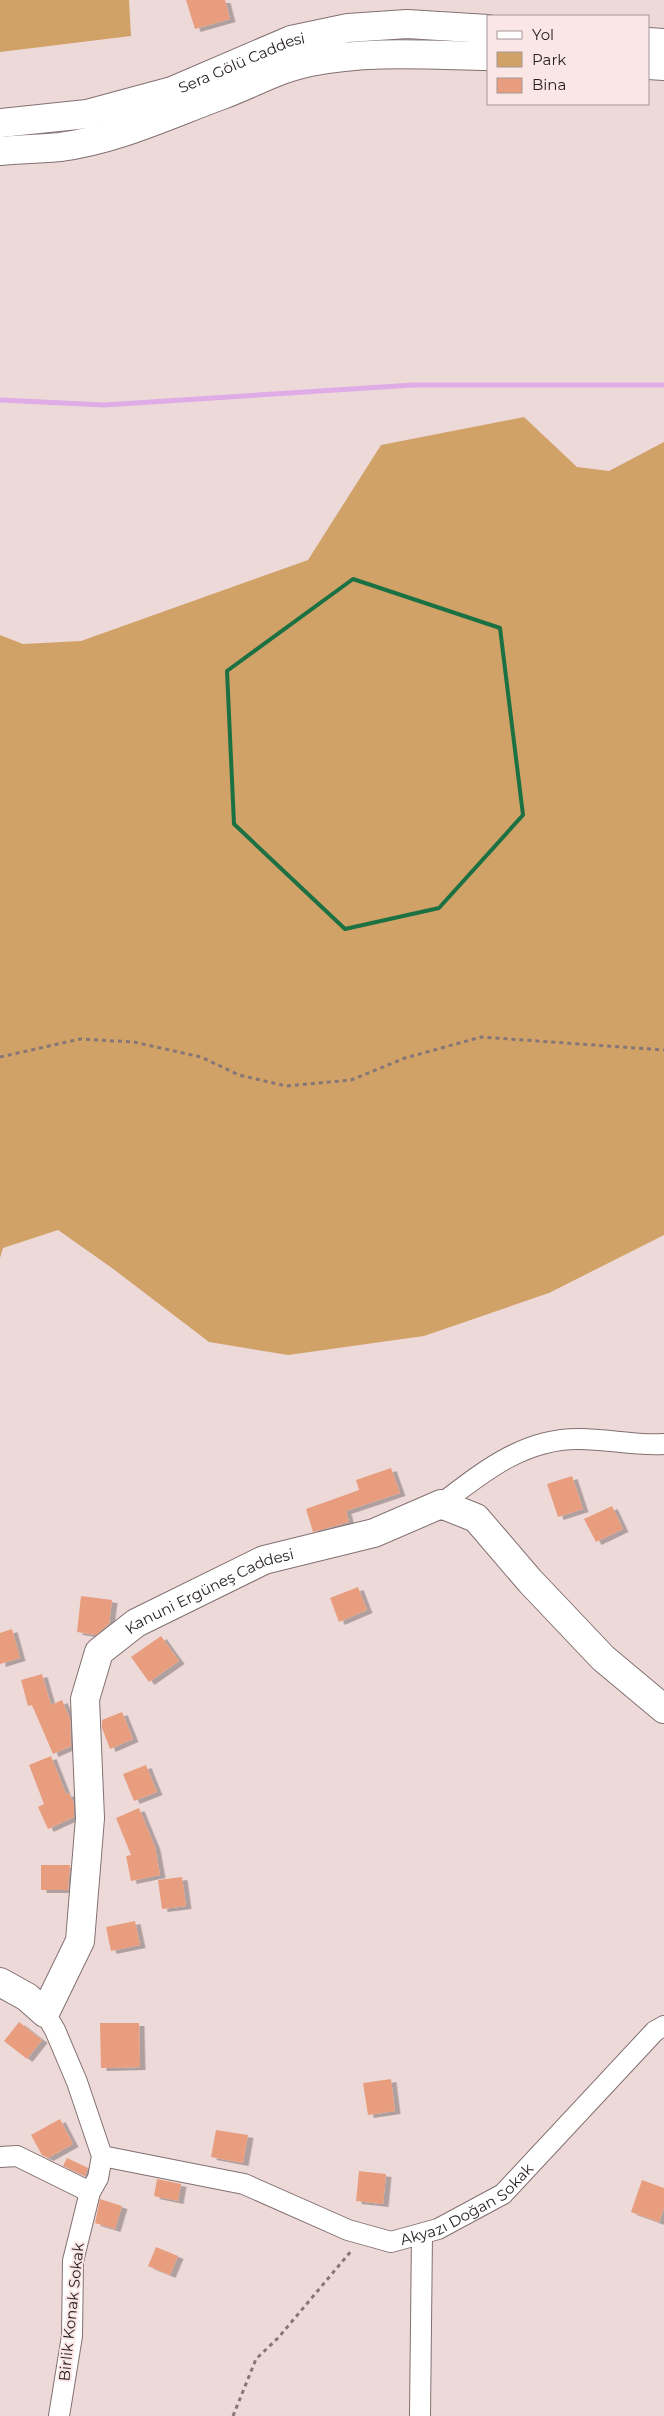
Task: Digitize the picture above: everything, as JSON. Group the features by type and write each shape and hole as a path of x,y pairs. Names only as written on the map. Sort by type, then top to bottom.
{"street":[{"name":"Sera Gölü Caddesi","path":"0,123 87,114 172,92 291,40 348,28 408,24 487,30"},
{"path":"649,42 664,43"},
{"name":"Sera Gölü Caddesi","path":"0,150 62,147 118,134 225,94 275,72 310,62 350,57 413,54 487,56"},
{"path":"649,65 664,66"},
{"path":"441,1504 495,1463 547,1440 579,1439 664,1444"},
{"path":"441,1504 476,1518 530,1581 603,1658 664,1708"},
{"name":"Kanuni Ergüneş Caddesi","path":"45,2014 80,1941 90,1818 85,1699 99,1652 136,1623 264,1560 374,1532 441,1504"},
{"path":"0,1982 26,1997 45,2014 55,2030 77,2082 102,2156"},
{"name":"Akyazı Doğan Sokak","path":"102,2156 244,2184 348,2230 391,2242 438,2229 503,2194 655,2031 664,2026"},
{"path":"0,2157 17,2156 90,2192"},
{"name":"Birlik Konak Sokak","path":"59,2416 72,2336 73,2260 90,2192 98,2178 102,2156"},
{"path":"420,2416 422,2234"}],"path":[{"path":"0,1057 80,1039 134,1042 201,1057 239,1075 286,1086 351,1080 405,1058 481,1037 664,1050"},
{"path":"233,2416 256,2360 278,2338 365,2235"}],"highlighted area":[{"path":"353,579 500,628 523,815 439,908 345,929 234,824 227,671"}],"green space":[{"path":"0,0 129,0 131,36 0,52"},
{"path":"524,417 577,467 609,471 664,442 664,1235 549,1293 424,1336 288,1355 209,1342 112,1268 58,1230 3,1248 0,1258 0,635 23,644 81,641 308,560 381,445"}],"building":[{"path":"186,0 225,0 230,19 195,29"},
{"path":"391,1468 400,1493 346,1511 349,1522 313,1532 306,1509 359,1490 356,1480"},
{"path":"572,1476 583,1509 558,1517 547,1484"},
{"path":"612,1506 623,1529 596,1542 584,1519"},
{"path":"358,1587 367,1610 339,1622 330,1598"},
{"path":"81,1596 112,1600 109,1624 96,1635 77,1632"},
{"path":"12,1629 20,1658 0,1664 0,1633"},
{"path":"161,1636 179,1661 149,1682 131,1657"},
{"path":"42,1674 51,1705 62,1700 70,1719 71,1746 53,1754 32,1705 28,1706 21,1680"},
{"path":"122,1712 133,1739 110,1749 102,1728 102,1720"},
{"path":"51,1756 66,1794 69,1793 74,1804 74,1817 48,1829 38,1807 44,1804 29,1765"},
{"path":"146,1765 157,1792 134,1801 123,1774"},
{"path":"139,1808 155,1847 160,1875 131,1881 126,1856 131,1855 116,1818"},
{"path":"41,1865 70,1865 68,1890 41,1890"},
{"path":"182,1877 186,1906 162,1909 158,1880"},
{"path":"135,1921 140,1945 111,1951 106,1927"},
{"path":"19,2022 42,2040 27,2059 4,2041"},
{"path":"100,2023 139,2023 140,2067 101,2068"},
{"path":"391,2079 395,2111 368,2115 363,2083"},
{"path":"60,2119 73,2144 48,2158 42,2155 31,2135"},
{"path":"216,2130 248,2135 243,2163 211,2157"},
{"path":"67,2158 88,2168 85,2176 63,2166"},
{"path":"359,2171 386,2174 383,2204 356,2201"},
{"path":"157,2179 181,2184 178,2201 154,2196"},
{"path":"642,2180 664,2188 664,2208 659,2222 631,2212"},
{"path":"100,2199 122,2206 115,2229 95,2223"},
{"path":"156,2247 178,2256 170,2275 148,2266"}],"waterway":[{"path":"0,400 104,405 413,385 664,385"}]}
